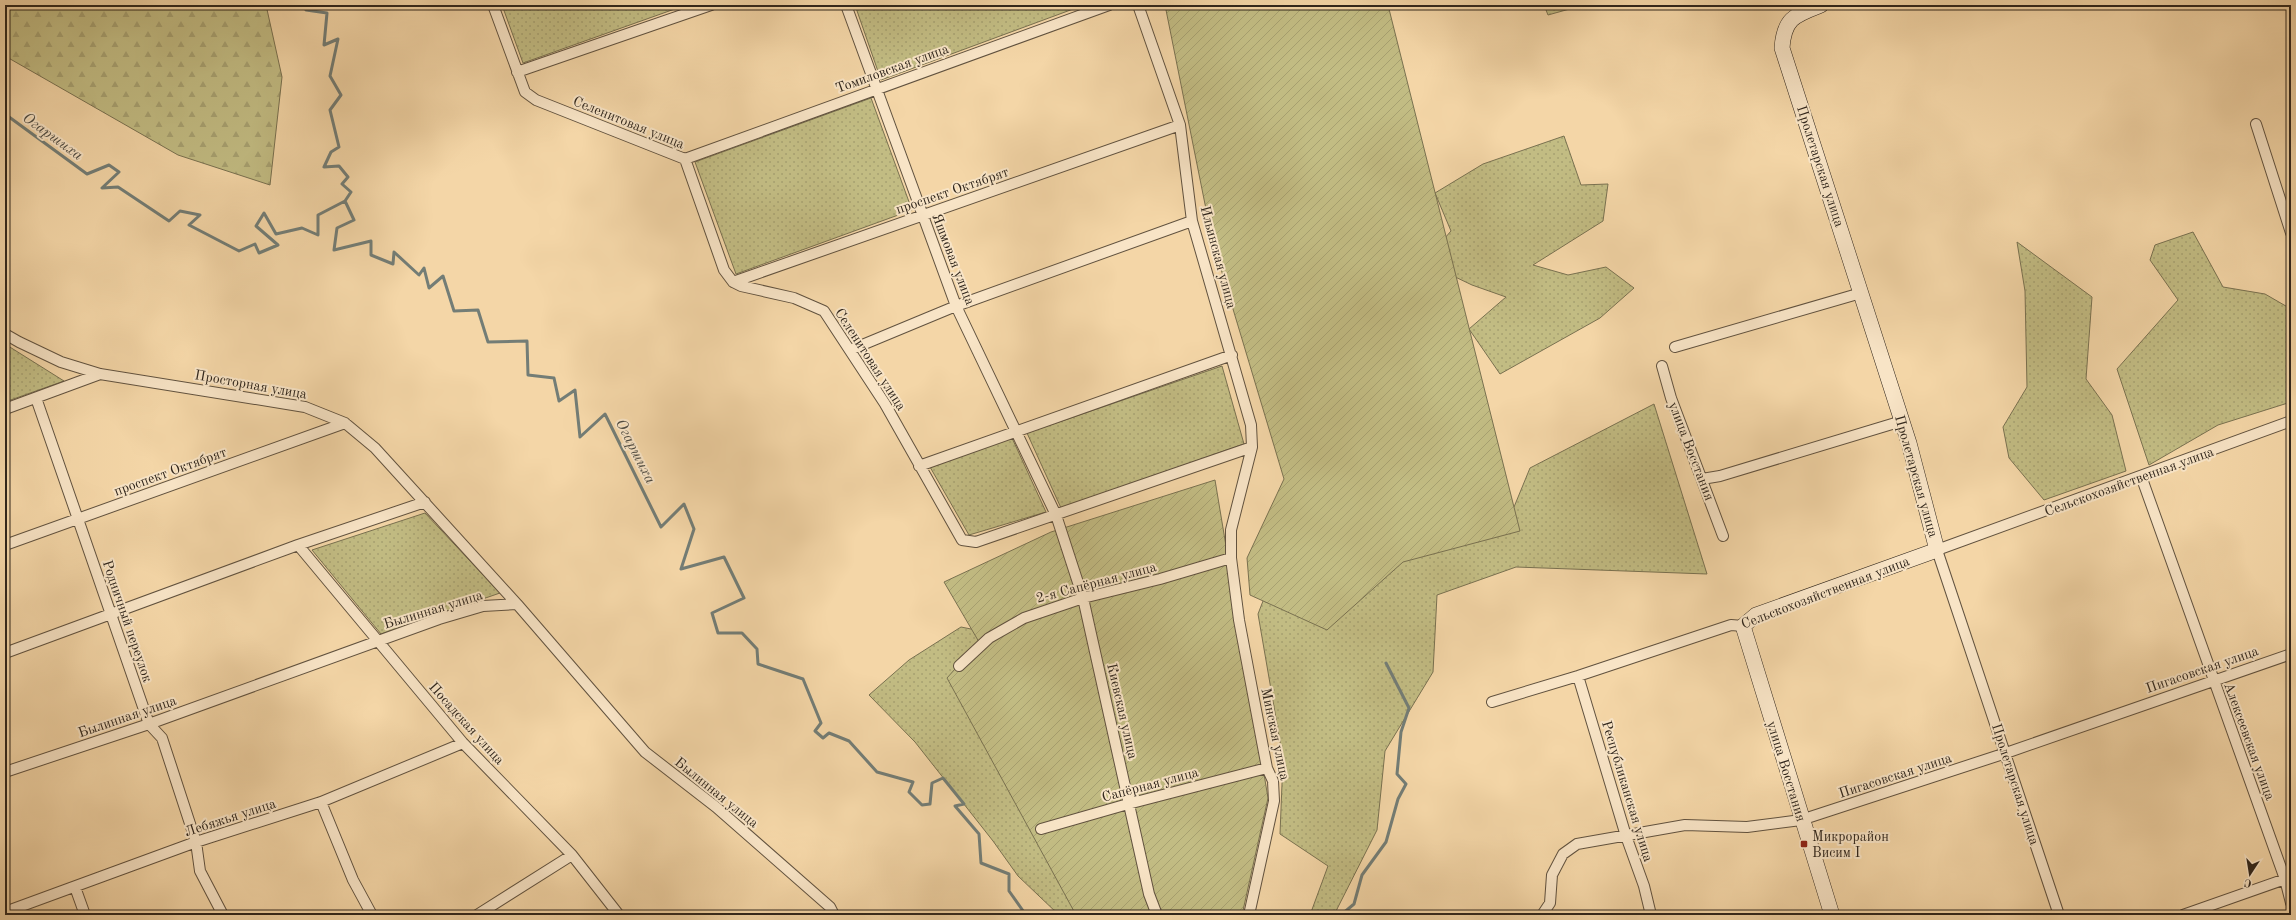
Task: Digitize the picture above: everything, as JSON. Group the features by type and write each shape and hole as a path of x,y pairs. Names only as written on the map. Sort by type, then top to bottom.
{"street":[{"name":"Селенитовая улица","path":"493,5 525,92 536,100 685,159 724,270 733,282 741,286 800,300 824,311 885,404 962,540 976,542 1056,515"},
{"path":"517,72 711,5"},
{"name":"Яшмовая улица","path":"846,5 956,306 1056,515"},
{"name":"Томиловская улица","path":"685,159 876,88 1109,5"},
{"name":"Ильинская улица","path":"1138,5 1180,125 1192,221 1232,355 1250,426 1252,447"},
{"name":"Пролетарская улица","path":"1821,5 1797,14 1788,23 1783,34 1782,48 1822,165 1861,294 1902,421 1937,550 2059,915"},
{"path":"2256,124 2291,233"},
{"name":"проспект Октябрят","path":"733,282 1180,125"},
{"path":"850,350 956,306 1192,221"},
{"path":"1675,347 1861,294"},
{"name":"Просторная улица","path":"5,334 61,362 100,374 305,406 345,423 375,448 517,604"},
{"path":"920,466 1016,430 1232,355"},
{"name":"улица Восстания","path":"1662,366 1671,398 1723,536"},
{"path":"5,409 100,374"},
{"name":"Родничный переулок","path":"36,398 149,724 162,738 196,842 200,871 223,915"},
{"path":"1702,479 1720,476 1902,421"},
{"name":"Сельскохозяйственная улица","path":"1492,702 1578,676 1731,625 1743,626 1756,615 2291,421"},
{"name":"проспект Октябрят","path":"5,545 345,423"},
{"path":"1056,515 1252,447"},
{"name":"Минская улица","path":"1249,915 1274,801 1273,781 1267,768 1239,620 1232,558 1232,530 1252,447"},
{"name":"Алексеевская улица","path":"2141,476 2212,681 2288,878 2291,903"},
{"path":"5,653 112,616 298,545 425,502"},
{"name":"Киевская улица","path":"1056,515 1083,598 1120,757 1128,804 1149,894 1157,915"},
{"name":"Посадская улица","path":"298,545 463,743 572,855 619,915"},
{"name":"2-я Сапёрная улица","path":"959,666 989,638 1024,618 1083,598 1160,580 1232,558"},
{"name":"Былинная улица","path":"5,772 149,724 439,619 483,606 517,604 645,752 716,807 786,866 830,907 834,915"},
{"name":"улица Восстания","path":"1743,626 1832,915"},
{"name":"Пигасовская улица","path":"1542,915 1550,903 1552,875 1562,854 1577,844 1685,825 1747,827 1802,820 2006,753 2291,654"},
{"name":"Республиканская улица","path":"1578,676 1626,836 1644,886 1651,915"},
{"name":"Лебяжья улица","path":"5,912 196,842 321,802 463,743"},
{"name":"Сапёрная улица","path":"1042,829 1128,804 1267,768"},
{"path":"321,802 353,880 372,915"},
{"path":"477,915 572,855"},
{"path":"2183,915 2288,878"},
{"path":"75,887 85,915"}],"green space":[{"path":"5,5 266,5 282,77 270,185 178,155 5,56"},
{"path":"502,5 686,5 523,63"},
{"path":"855,5 1084,5 881,80"},
{"path":"1165,5 1388,5 1520,531 1403,562 1327,630 1250,595 1247,558 1284,479 1212,239"},
{"path":"1544,5 1584,5 1548,15"},
{"path":"871,98 912,210 736,274 695,162"},
{"path":"1564,136 1581,185 1608,184 1603,221 1533,265 1568,275 1606,267 1634,288 1600,318 1500,374 1469,329 1506,297 1472,285 1424,262 1451,231 1435,193 1483,164"},
{"path":"2193,232 2223,287 2265,294 2291,309 2291,402 2218,425 2149,465 2117,369 2178,300 2150,260 2155,245"},
{"path":"2017,242 2092,297 2086,379 2112,415 2126,471 2044,500 2009,458 2003,427 2027,387 2025,291"},
{"path":"5,344 64,381 5,402"},
{"path":"1222,366 1244,444 1061,508 1027,433"},
{"path":"1654,404 1707,574 1516,567 1437,595 1433,672 1385,751 1377,830 1334,915 1310,915 1328,866 1280,834 1283,759 1258,614 1268,588 1514,507 1530,468"},
{"path":"1012,438 1046,512 969,535 930,467"},
{"path":"1215,480 1268,798 1242,915 1076,915 947,678 979,642 944,582 1051,532"},
{"path":"425,513 500,593 381,634 312,550"},
{"path":"961,627 1036,642 1095,915 1059,915 1018,876 993,841 915,742 869,695 909,660"}],"waterway":[{"path":"307,5 306,10 327,13 324,45 338,39 330,76 341,95 330,110 339,147 331,152 324,167 339,166 348,177 342,184 351,192 345,201"},
{"name":"Огаршиха","path":"5,114 87,174 109,165 119,172 102,188 118,187 169,221 180,211 200,215 189,225 239,251 255,244 259,253 278,245 256,226 264,213 276,234 302,228 318,235 318,215 345,201 354,220 337,228 334,250 371,241 371,255 393,264 394,252 419,275 424,268 429,288 443,276 454,311 478,310 488,342 527,341 528,375 554,378 559,401 575,390 580,437 605,414 661,527 684,504 694,529 681,569 724,557 744,598 712,613 718,633 742,633 757,649 758,664 803,679 821,723 815,731 823,738 829,733 849,741 877,772 913,782 909,792 922,805 930,804 932,783 943,778 964,804 955,806 979,834 981,863 1009,874 1009,891 1026,915"},
{"path":"1341,915 1354,904 1362,875 1386,842 1398,799 1406,784 1397,774 1401,732 1409,708 1386,663"}],"place":[{"name":"Микрорайон Висим I","path":"1804,844"}]}
